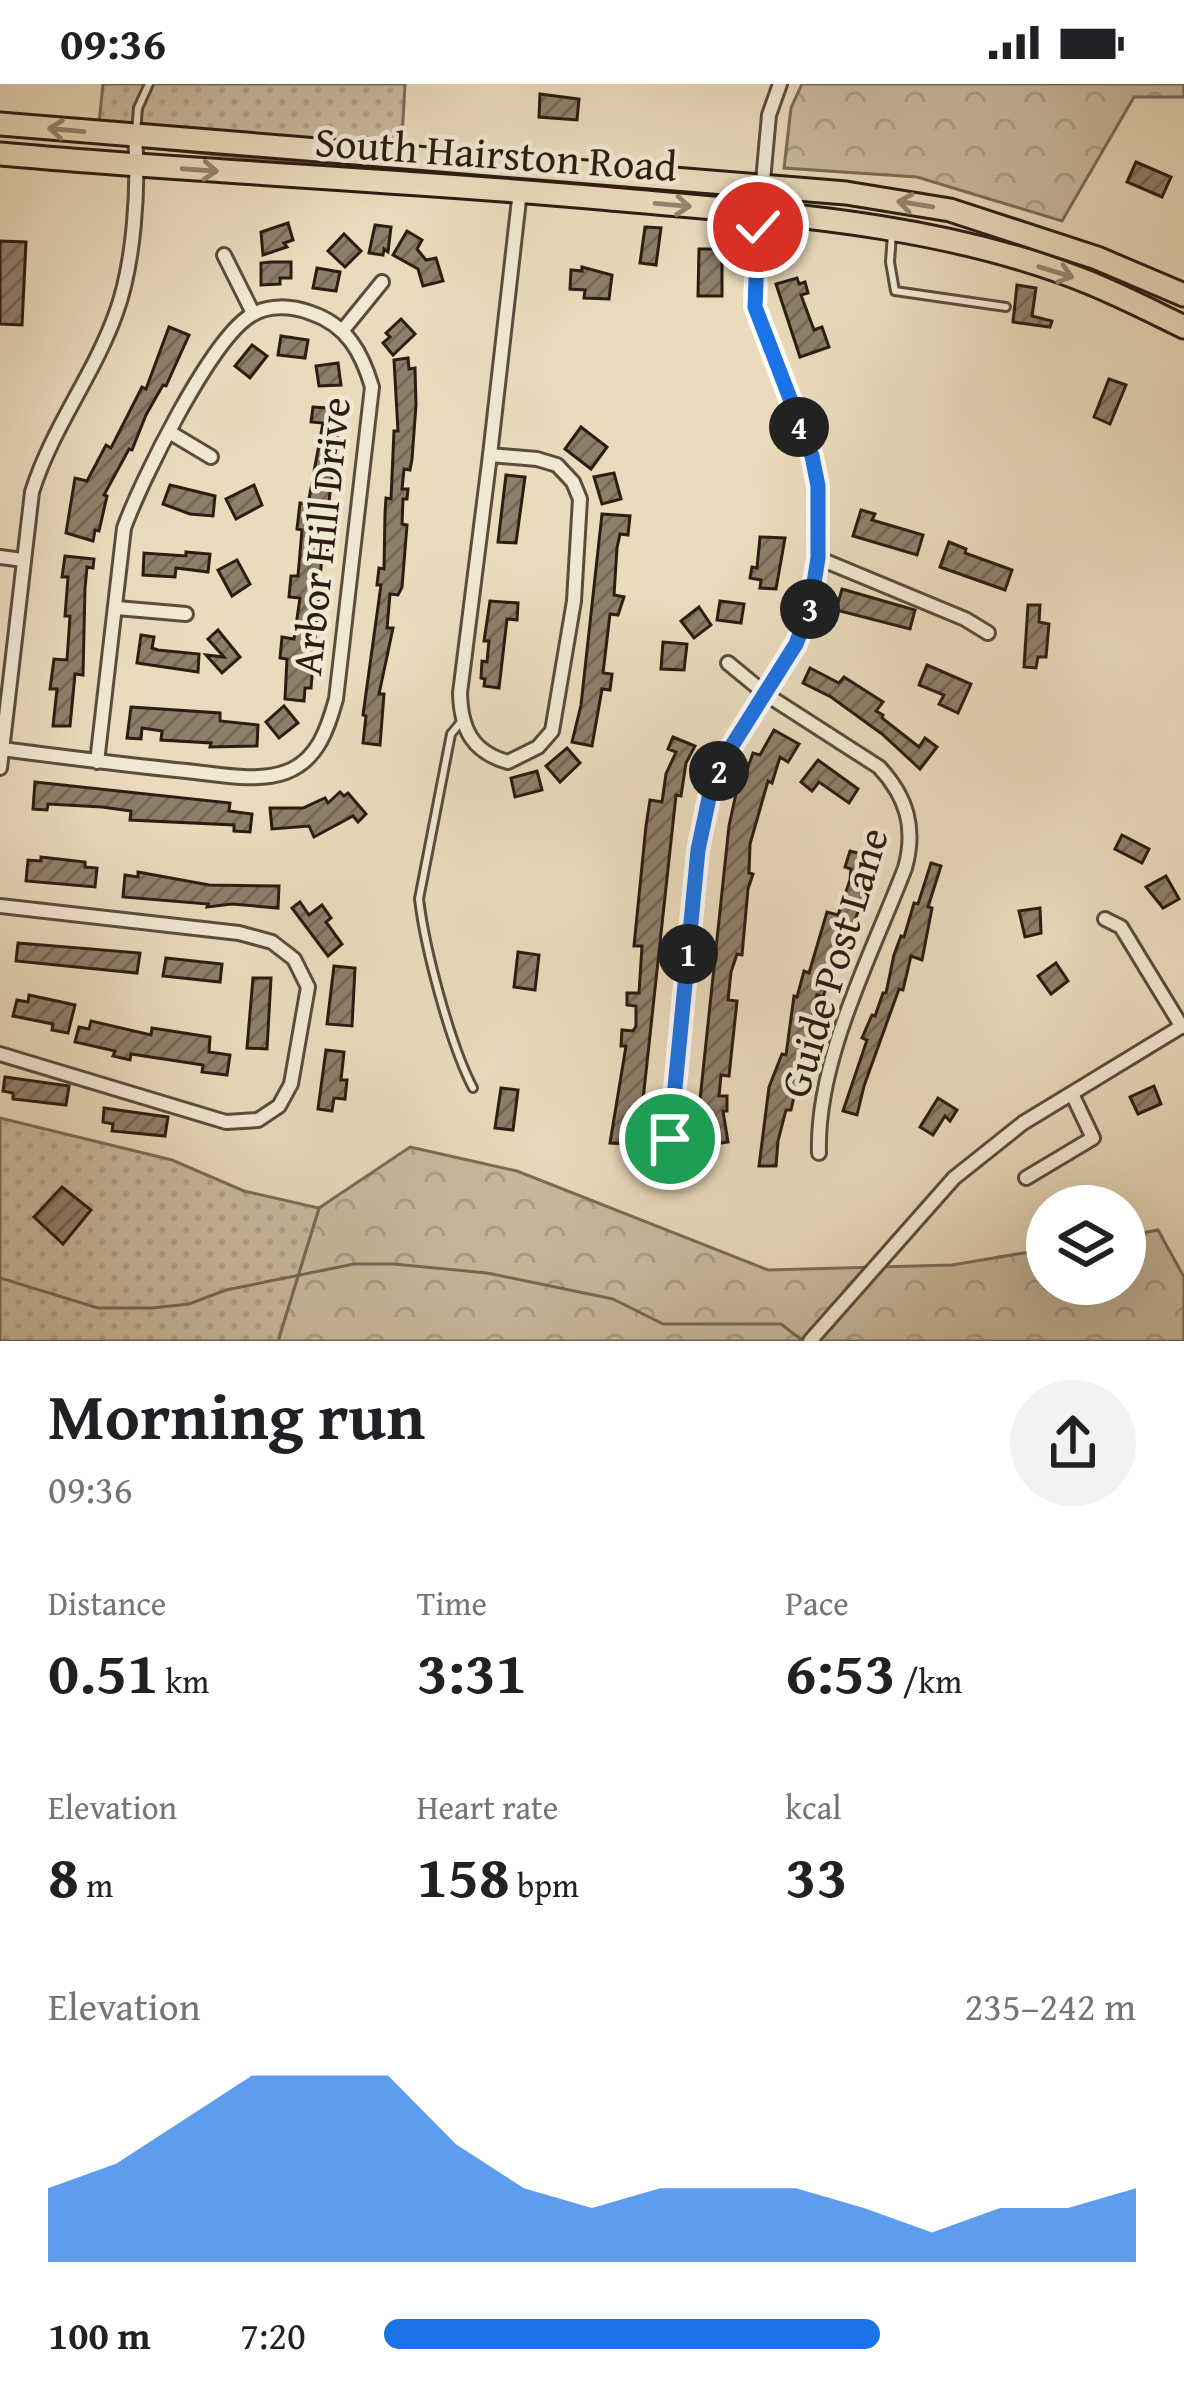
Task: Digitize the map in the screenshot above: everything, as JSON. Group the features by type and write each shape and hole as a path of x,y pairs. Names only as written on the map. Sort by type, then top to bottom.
{"main road":[{"name":"South Hairston Road","path":"0,124 762,184 950,210 1097,258 1184,295"},
{"name":"South Hairston Road","path":"0,154 520,191 759,213 893,231 1007,256 1083,280 1184,327"}],"street":[{"path":"670,1139 698,850 709,798 728,752 796,644 810,608 818,558 818,486 812,456 755,307 769,115 780,84"},
{"path":"0,768 32,492 42,460 116,316 125,284 137,166 135,136"},
{"path":"490,455 557,465 573,482 582,514 574,601 551,731 538,747 508,763 492,758 469,739 461,722 460,693 520,191"},
{"path":"224,255 253,314"},
{"path":"97,762 124,528 198,379 230,332 253,314 296,308 344,330 382,282"},
{"name":"Arbor Hill Drive","path":"2,749 259,778 290,771 312,754 326,733 336,699 372,387 364,362 344,330"},
{"path":"171,433 212,457"},
{"path":"0,556 23,560"},
{"path":"818,558 988,633"},
{"path":"116,608 185,614"},
{"name":"Guide Post Lane","path":"728,663 879,767 893,782 910,818 912,843 905,868 826,1078 819,1153"},
{"path":"0,906 239,933 272,942 294,958 308,987 292,1084 279,1106 258,1120 226,1122 0,1054"},
{"path":"813,1338 954,1178 1023,1124 1183,1026 1121,927 1106,919"},
{"path":"1026,1178 1093,1138 1072,1094"}],"lane":[{"path":"135,136 138,108 149,84"},
{"path":"893,231 890,262 895,291 1006,307"},
{"path":"461,722 451,734 419,899 422,926 457,1049 473,1088"}],"green space":[{"path":"103,84 405,84 400,173 97,143"},
{"path":"802,84 1184,84 1184,97 1134,97 1062,221 917,177 784,168 791,108"},
{"path":"0,1118 172,1160 244,1191 319,1208 278,1341 0,1341"},
{"path":"410,1147 517,1171 768,1270 952,1265 1026,1253 1026,1305 1146,1305 1146,1232 1158,1230 1184,1277 1184,1341 278,1341 319,1208"}],"building":[{"path":"540,94 579,99 577,120 539,117"},
{"path":"1136,162 1171,177 1162,197 1127,182"},
{"path":"288,223 293,240 263,255 261,232"},
{"path":"375,225 391,227 388,252 384,249 383,255 369,253"},
{"path":"645,227 661,228 656,265 640,263"},
{"path":"407,231 422,240 417,249 426,260 436,258 443,281 423,286 418,269 393,255"},
{"path":"344,234 361,251 345,267 328,251"},
{"path":"0,241 26,242 22,325 0,324"},
{"path":"699,249 722,249 722,296 698,296"},
{"path":"291,262 291,278 261,285 261,263"},
{"path":"582,267 612,275 609,299 584,298 585,290 570,289 571,270 582,271"},
{"path":"317,268 340,272 336,291 313,288"},
{"path":"797,278 799,284 805,282 808,293 801,295 814,330 822,327 829,347 800,357 776,284"},
{"path":"1017,285 1036,288 1032,316 1052,321 1050,327 1013,322"},
{"path":"401,319 415,334 393,355 383,343"},
{"path":"169,327 189,335 132,450 104,495 99,531 95,530 93,541 66,533 75,478 87,481 106,445 111,448 142,387 146,389"},
{"path":"281,336 308,340 305,358 278,355"},
{"path":"252,345 267,356 250,378 235,366"},
{"path":"408,358 409,369 415,368 416,405 412,459 410,470 404,469 402,489 408,489 403,499 402,524 407,525 402,587 398,595 390,594 387,628 393,628 379,694 384,694 380,745 363,743 363,715 381,585 377,585 379,568 384,569 394,431 398,431 394,360"},
{"path":"338,363 341,385 319,386 316,366"},
{"path":"1109,379 1126,385 1110,424 1094,417"},
{"path":"313,407 341,409 311,688 305,688 304,701 285,699 287,659 280,658 282,637 294,639 300,598 289,597 291,576 298,576 300,503 308,504 323,423 311,422"},
{"path":"581,427 607,447 591,469 565,449"},
{"path":"614,473 621,499 602,504 594,477"},
{"path":"506,475 525,477 516,543 498,542"},
{"path":"170,485 215,496 213,516 163,504"},
{"path":"254,485 262,505 236,519 226,499"},
{"path":"861,510 875,514 872,520 923,535 917,555 853,536"},
{"path":"602,514 630,516 628,535 620,534 617,548 614,595 624,597 618,615 610,614 603,673 612,674 610,690 602,689 592,746 572,742 581,705"},
{"path":"760,537 785,538 776,589 760,588 761,580 750,578 752,567 757,568"},
{"path":"949,542 1012,570 1005,590 940,567"},
{"path":"186,552 210,554 208,572 176,568 175,577 143,575 144,553 186,556"},
{"path":"65,556 94,559 93,568 87,567 85,588 83,675 75,674 70,726 53,726 54,659 67,660 70,616 65,616"},
{"path":"237,560 250,584 232,596 218,570"},
{"path":"842,589 915,610 910,629 836,610"},
{"path":"490,601 518,603 517,620 507,619 499,688 484,686 481,678 482,661 487,662 489,641 484,641"},
{"path":"720,601 744,604 741,623 717,620"},
{"path":"1028,605 1040,605 1039,622 1049,624 1046,657 1038,657 1036,668 1024,667"},
{"path":"699,607 711,625 694,638 681,621"},
{"path":"218,630 240,657 222,673 206,655 224,657 208,639"},
{"path":"141,635 154,637 152,648 158,650 199,654 198,672 137,663"},
{"path":"663,642 687,644 684,670 661,669"},
{"path":"927,665 971,684 958,713 939,704 944,695 919,685"},
{"path":"810,668 839,683 844,677 883,702 876,711 919,747 925,738 937,747 920,769 882,734 803,683"},
{"path":"284,706 298,723 279,738 266,722"},
{"path":"131,707 220,713 220,721 258,725 257,746 210,747 211,743 161,740 162,731 142,728 141,739 127,738"},
{"path":"774,730 799,744 788,762 780,757 772,783 768,781 750,844 749,873 753,874 742,955 737,954 731,972 728,1000 737,1001 729,1076 721,1075 719,1096 727,1096 727,1111 723,1111 728,1142 714,1144 709,1110 699,1109 729,826 739,780 743,781 753,753 760,755"},
{"path":"673,737 695,746 686,763 681,796 676,795 642,1109 631,1108 628,1144 610,1143 626,1046 621,1046 622,1030 633,1031 636,1026 636,1006 627,1005 627,993 639,993 642,946 634,946 650,800 662,802 666,774 676,752 668,749"},
{"path":"567,748 580,763 560,782 546,766"},
{"path":"818,760 858,789 849,803 819,782 812,791 801,782"},
{"path":"537,771 542,790 515,797 511,778"},
{"path":"35,782 230,803 229,811 252,814 250,832 234,831 234,825 130,820 131,811 102,807 48,804 47,810 33,809"},
{"path":"340,792 348,793 366,814 358,822 353,816 314,837 309,826 272,829 270,808 303,808 325,798 328,803"},
{"path":"1122,835 1149,849 1142,863 1115,849"},
{"path":"850,851 872,857 861,893 865,894 847,940 842,939 823,997 817,995 791,1110 786,1110 778,1141 776,1166 759,1166 769,1087 782,1054 786,1055 794,996 804,971 809,973 827,912 838,915 850,880 851,869 845,867"},
{"path":"41,857 97,868 95,887 26,881 28,860 41,861"},
{"path":"931,863 941,866 928,907 932,908 922,960 911,956 857,1115 843,1111 867,1040 862,1038 886,993 894,955"},
{"path":"138,872 209,885 279,886 278,908 207,907 123,897 125,875 138,877"},
{"path":"1166,876 1179,899 1163,908 1146,887"},
{"path":"300,902 309,915 322,905 331,918 326,922 342,944 328,956 292,908"},
{"path":"1040,908 1041,933 1025,937 1019,911"},
{"path":"18,943 140,953 137,973 16,961"},
{"path":"518,952 539,955 535,990 514,987"},
{"path":"166,958 222,964 220,982 163,976"},
{"path":"1056,963 1068,981 1051,994 1038,976"},
{"path":"334,966 355,968 352,1026 327,1024"},
{"path":"253,978 271,978 267,1049 247,1048"},
{"path":"29,995 75,1005 68,1033 52,1030 53,1024 13,1016 17,1000 28,1002"},
{"path":"91,1021 151,1035 152,1028 210,1037 209,1052 230,1055 227,1075 202,1072 203,1065 131,1054 130,1060 113,1056 115,1051 75,1042 79,1027 89,1029"},
{"path":"326,1050 344,1052 341,1080 347,1080 345,1099 334,1098 332,1111 318,1109"},
{"path":"5,1077 69,1086 66,1105 13,1099 13,1093 3,1091"},
{"path":"1154,1086 1161,1104 1138,1114 1130,1097"},
{"path":"501,1088 518,1090 513,1130 495,1128"},
{"path":"938,1098 957,1110 950,1121 945,1116 933,1135 920,1127"},
{"path":"104,1108 168,1117 165,1136 112,1131 113,1124 103,1122"},
{"path":"62,1187 91,1210 63,1244 34,1217"}],"waterway":[{"path":"0,1278 98,1308 152,1308 189,1304 226,1290 354,1264 394,1264 487,1273 613,1299 663,1324 781,1324 803,1341"}],"route":[{"path":"670,1139 698,850 709,798 728,752 796,644 810,608 818,558 818,486 812,456 755,307 758,227"}]}
